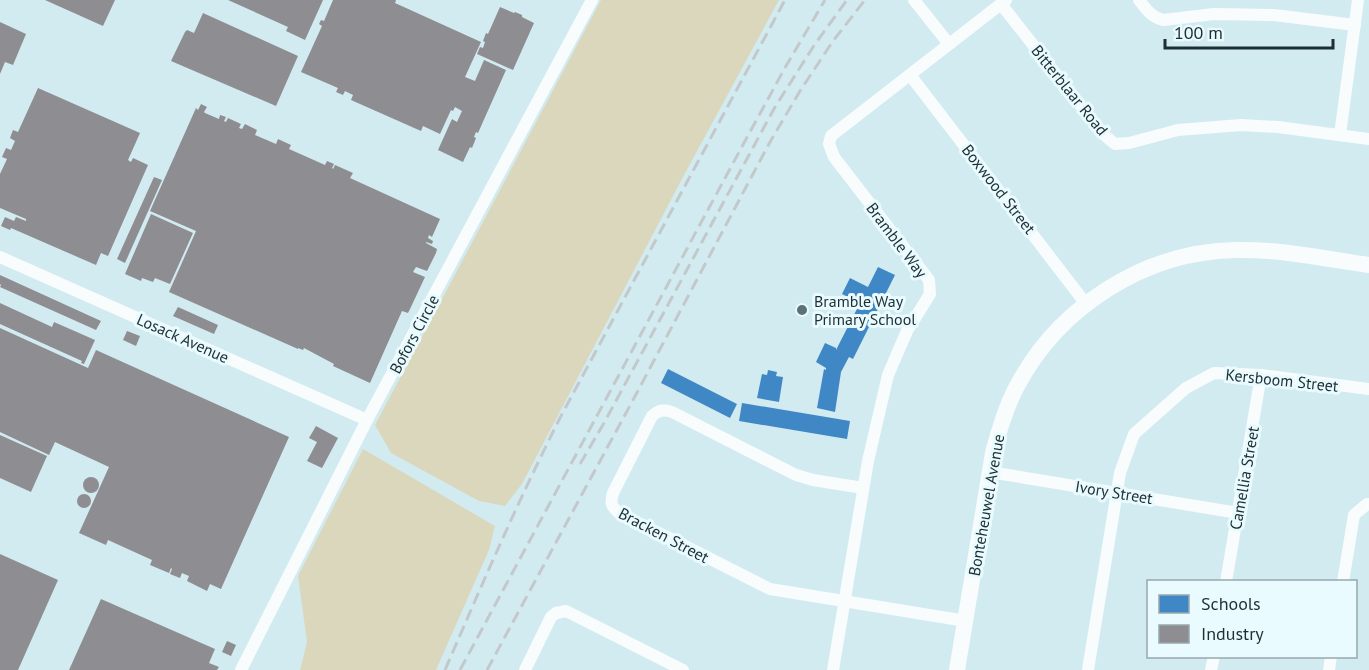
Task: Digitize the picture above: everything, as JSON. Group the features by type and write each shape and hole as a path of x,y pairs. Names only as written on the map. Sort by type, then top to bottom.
{"street":[{"name":"Bofors Circle","path":"241,670 367,420 592,0"},
{"path":"914,0 949,44"},
{"path":"1139,0 1148,12 1163,20 1214,14 1274,15 1355,25"},
{"path":"1340,135 1358,0"},
{"name":"Bramble Way","path":"833,670 868,461 888,375 907,331 930,294 929,280 834,157 829,144 831,136 1003,2"},
{"name":"Bitterblaar Road","path":"1003,2 1103,135 1115,144 1129,143 1178,130 1240,125 1278,127 1369,139"},
{"name":"Boxwood Street","path":"910,75 1086,304"},
{"name":"Bonteheuwel Avenue","path":"957,670 990,472 1000,426 1016,388 1027,369 1058,330 1086,304 1109,288 1137,273 1174,259 1238,250 1369,265"},
{"name":"Losack Avenue","path":"0,256 367,420"},
{"name":"Kersboom Street","path":"1088,670 1120,473 1134,434 1186,388 1214,373 1261,375 1369,389"},
{"name":"Camellia Street","path":"1226,580 1261,375"},
{"name":"Bracken Street","path":"863,488 796,475 672,412 662,410 657,411 652,417 610,502 620,514 759,585 780,591 966,621"},
{"name":"Ivory Street","path":"990,472 1238,513"},
{"path":"1343,580 1354,515 1369,504"},
{"path":"525,670 551,617 556,613 566,611 683,670"}],"shaded area":[{"path":"601,0 779,0 522,484 505,506 479,501 391,453 375,425"},
{"path":"363,449 495,526 489,550 436,670 300,670 307,642 298,576"}],"building: Schools":[{"path":"878,267 895,275 853,359 849,357 841,372 835,412 817,408 826,368 816,362 825,343 836,350 860,303 842,294 850,278 868,287"},
{"path":"668,369 737,404 730,418 661,383"},
{"path":"768,370 777,372 776,376 783,377 779,402 757,398 762,374 767,375"},
{"path":"742,403 850,421 847,439 739,421"}],"building: Industry":[{"path":"45,0 115,0 103,26"},
{"path":"228,0 323,0 305,40 286,31 288,27"},
{"path":"333,0 396,0 395,3 481,42 465,77 475,81 484,60 506,70 478,133 476,132 472,148 470,147 463,162 438,150 452,119 457,122 462,111 455,107 453,111 451,110 440,134 423,126 421,131 351,100 353,95 345,91 343,95 336,92 338,88 301,72 322,26 319,24 321,20 324,21"},
{"path":"500,7 522,15 534,23 513,70 477,54 480,47 483,48 486,33 488,34"},
{"path":"203,13 298,56 276,106 171,61 185,32 187,30 194,33"},
{"path":"0,22 26,34 13,65 5,62 0,74"},
{"path":"38,88 140,133 128,160 131,162 133,158 148,165 108,256 101,253 96,265 11,228 10,230 1,226 5,217 14,221 16,217 26,221 0,208 0,174 7,159 2,157 6,148 11,150 15,141 10,138 13,130 18,132"},
{"path":"201,104 207,107 205,113 219,119 220,115 226,117 224,121 226,122 228,118 241,124 239,128 242,129 245,124 257,130 255,135 276,144 278,139 291,145 289,149 325,165 327,161 334,164 333,169 335,165 353,173 350,178 440,219 432,237 429,235 428,238 433,241 432,244 426,242 437,249 436,253 427,271 416,267 413,272 425,277 408,313 402,311 370,383 333,366 334,364 304,348 303,350 298,349 169,292 196,231 150,211 196,108 198,110"},
{"path":"154,177 162,180 125,263 117,259"},
{"path":"151,214 193,233 170,284 155,278 153,282 142,278 141,281 125,274"},
{"path":"0,275 101,321 96,330 0,287"},
{"path":"0,303 52,327 54,322 95,340 84,364 81,363 82,361 0,324"},
{"path":"178,307 218,325 214,334 173,316"},
{"path":"0,328 88,368 96,350 289,437 221,589 210,584 207,591 187,581 189,576 182,573 180,578 170,574 171,568 169,573 150,565 152,560 108,540 106,545 79,533 109,467 55,442 49,455 0,432"},
{"path":"127,331 140,336 136,346 123,340"},
{"path":"316,426 338,438 322,468 307,461 317,442 309,438"},
{"path":"0,435 47,456 31,492 0,478"},
{"path":"91,477 99,485 91,493 83,485"},
{"path":"81,494 87,494 91,501 87,508 81,508 77,504 77,498"},
{"path":"0,554 58,580 18,670 0,670"},
{"path":"101,599 215,649 209,663 219,667 217,670 69,670"},
{"path":"227,641 236,645 231,656 222,652"}],"railway":[{"path":"445,670 516,510 561,416 785,0"},
{"path":"460,670 745,141 825,0"},
{"path":"580,464 775,107 815,44 847,0"},
{"path":"487,670 770,142 833,41 865,0"}],"place":[{"name":"Bramble Way Primary School","path":"802,310"}]}
